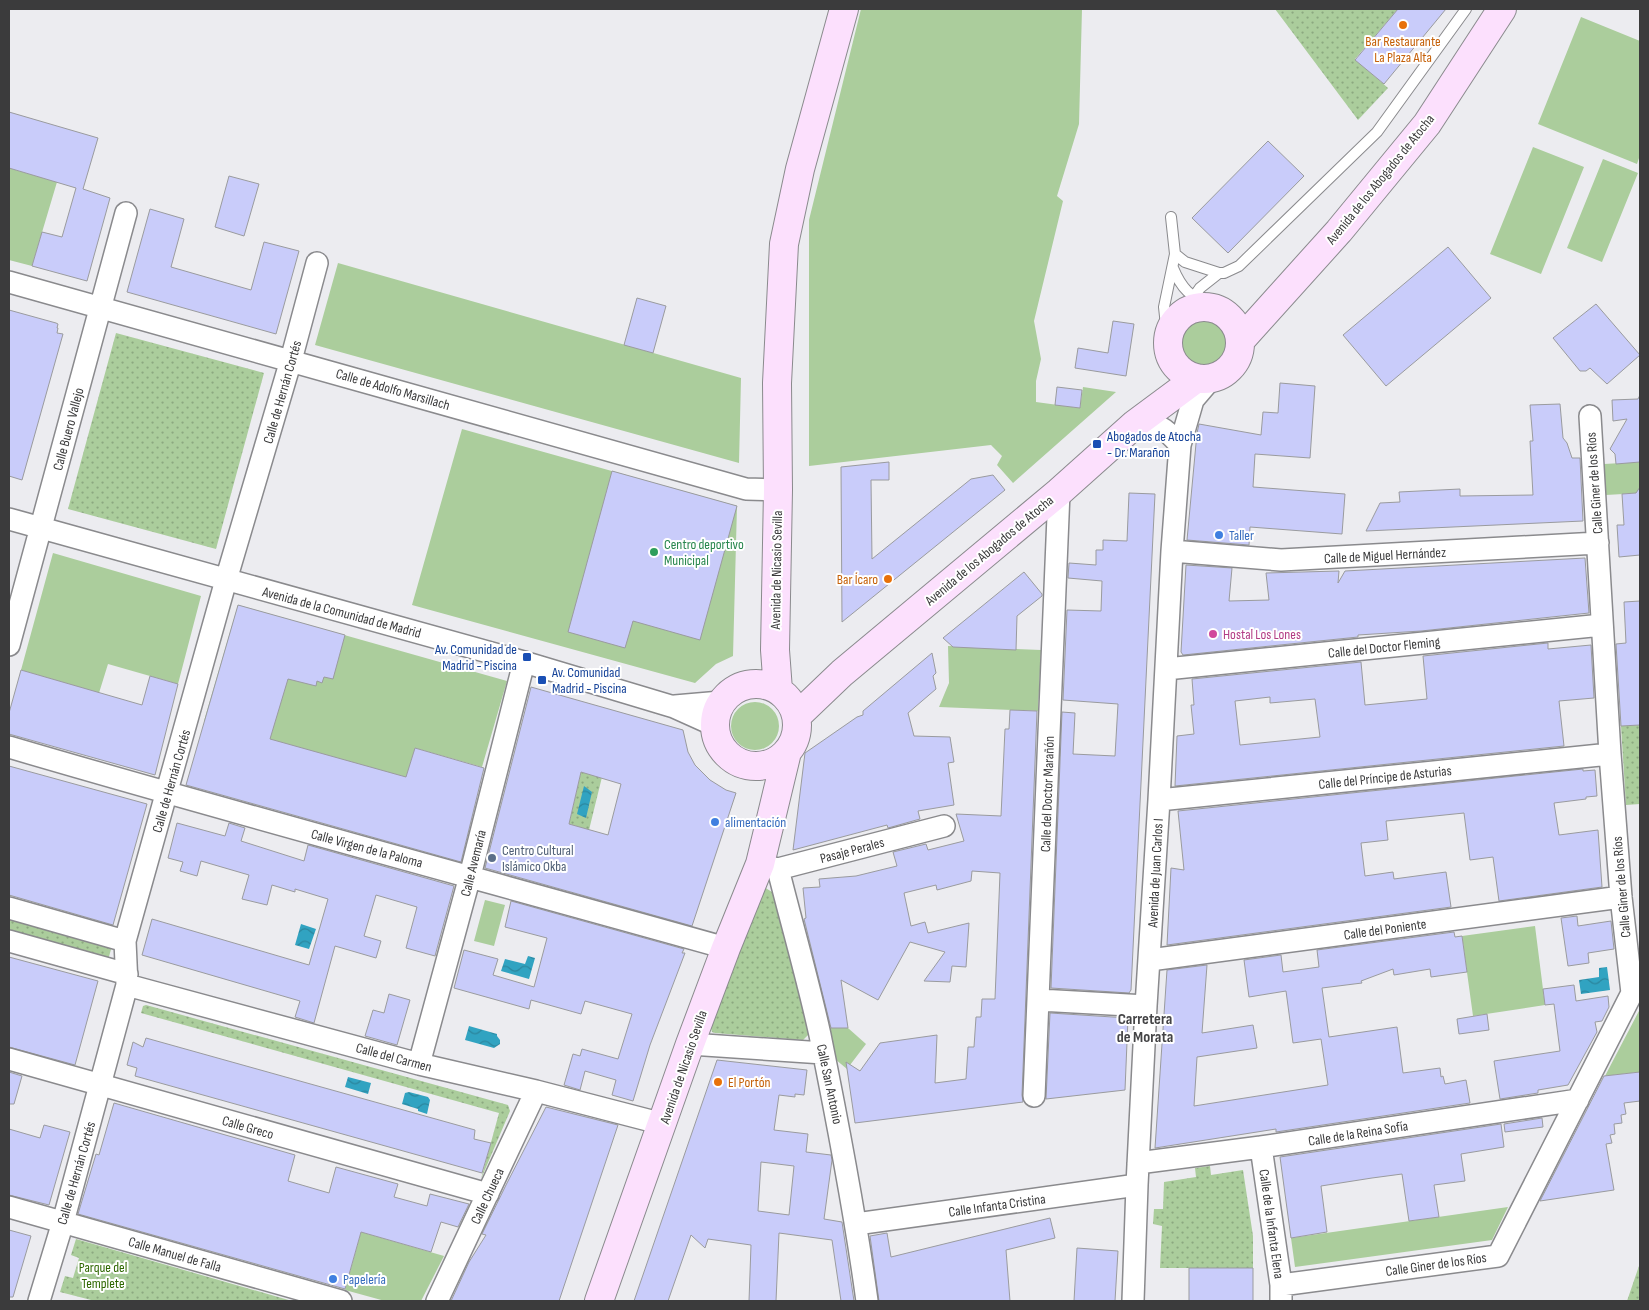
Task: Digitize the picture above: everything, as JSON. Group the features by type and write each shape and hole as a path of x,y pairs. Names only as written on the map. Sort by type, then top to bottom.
{"main road":[{"name":"Avenida de Nicasio Sevilla","path":"779,696 775,650 778,490 777,383 784,244 800,169 844,9"},
{"name":"Avenida de los Abogados de Atocha","path":"1203,309 1284,290 1339,231 1427,124 1502,9"},
{"path":"1240,341 1284,290"},
{"path":"1203,309 1234,323 1240,341 1240,349 1233,365 1227,371 1204,378 1188,376 1174,363 1169,349 1169,333 1174,323 1203,309"},
{"name":"Avenida de los Abogados de Atocha","path":"1135,424 1157,389 1169,349"},
{"name":"Avenida de los Abogados de Atocha","path":"779,696 842,673 1059,492 1135,424 1204,378"},
{"path":"741,686 779,696 796,735 787,752 778,760 768,765 745,765 733,760 716,739 718,713 730,692 741,686"},
{"name":"Avenida de Nicasio Sevilla","path":"768,833 787,752"},
{"name":"Avenida de Nicasio Sevilla","path":"599,1301 726,948 769,867 768,833 759,789 745,765"}],"street":[{"name":"Calle Buero Vallejo","path":"9,645 126,213"},
{"name":"Calle de Hernán Cortés","path":"40,1301 101,1085 127,979 125,941 317,263"},
{"name":"Calle de Adolfo Marsillach","path":"9,282 746,489 778,490"},
{"name":"Avenida de Juan Carlos I","path":"1133,1301 1146,1006 1172,550 1180,445 1193,400 1204,378"},
{"name":"Calle Giner de los Ríos","path":"1281,1293 1498,1256 1632,993 1621,897 1610,754 1590,416"},
{"path":"1135,424 1159,426 1168,431 1180,445"},
{"name":"Calle del Doctor Marañón","path":"1034,1096 1059,492"},
{"name":"Avenida de la Comunidad de Madrid","path":"9,519 524,662 674,706 718,713"},
{"name":"Calle de Miguel Hernández","path":"1172,550 1281,560 1598,543"},
{"name":"Calle del Doctor Fleming","path":"1166,669 1602,625"},
{"name":"Calle Avemaría","path":"419,1064 470,876 524,662"},
{"name":"Calle Virgen de la Paloma","path":"9,747 168,794 726,948"},
{"name":"Calle del Príncipe de Asturias","path":"1159,800 1610,754"},
{"name":"Pasaje Perales","path":"769,867 944,826"},
{"name":"Calle San Antonio","path":"769,867 820,1036 843,1146 867,1301"},
{"name":"Calle del Poniente","path":"1150,960 1621,897"},
{"path":"9,908 125,941"},
{"name":"Calle del Carmen","path":"9,942 127,979 419,1064 536,1091 663,1124"},
{"path":"1039,1000 1146,1006"},
{"path":"690,1044 823,1053"},
{"name":"Calle Greco","path":"9,1059 488,1194"},
{"name":"Calle Chueca","path":"437,1301 536,1091"},
{"name":"Calle de la Reina Sofía","path":"1138,1163 1261,1147 1578,1100"},
{"name":"Calle de la Infanta Elena","path":"1261,1147 1281,1293"},
{"name":"Calle Infanta Cristina","path":"856,1224 1137,1185"},
{"name":"Calle Manuel de Falla","path":"9,1207 341,1301"}],"lane":[{"path":"1175,254 1185,262 1219,272 1239,266 1377,132 1466,9"},
{"path":"1169,349 1164,307 1175,254 1171,217"},
{"path":"1173,268 1182,287 1203,309"},
{"path":"1203,309 1200,288 1219,272"}],"green space":[{"path":"861,9 1082,9 1079,124 1057,196 1063,201 1034,321 1041,359 1036,381 1036,402 1080,408 1083,387 1116,392 1013,483 997,465 1002,456 991,445 809,466 809,220"},
{"path":"1275,9 1398,9 1355,59 1388,88 1358,120"},
{"path":"1581,17 1640,41 1640,155 1637,164 1538,124"},
{"path":"1533,147 1584,167 1541,274 1490,254"},
{"path":"1603,159 1638,173 1602,262 1567,248"},
{"path":"9,168 57,182 32,266 9,260"},
{"path":"338,263 741,378 739,463 315,345"},
{"path":"1203,315 1213,317 1222,323 1228,332 1230,342 1228,352 1222,361 1213,367 1203,369 1193,367 1184,361 1178,352 1176,342 1178,332 1184,323 1193,317"},
{"path":"116,333 264,373 216,549 68,509"},
{"path":"462,429 737,506 733,656 716,664 695,683 412,605"},
{"path":"1640,462 1640,493 1606,495 1604,464"},
{"path":"53,553 201,596 178,684 108,664 99,693 21,670"},
{"path":"238,605 507,681 482,767 415,748 406,778 204,721"},
{"path":"948,646 1041,650 1038,711 939,707 949,683"},
{"path":"750,702 760,702 769,706 775,712 778,717 778,735 769,746 760,750 750,750 741,746 735,740 731,731 731,721 735,712 741,706"},
{"path":"1640,725 1640,804 1626,805 1621,726"},
{"path":"581,772 602,777 589,830 569,824"},
{"path":"764,887 772,892 782,914 809,1034 803,1040 712,1032 711,1028"},
{"path":"485,900 505,905 494,946 474,941"},
{"path":"9,918 112,946 108,960 9,932"},
{"path":"1535,926 1545,1005 1473,1016 1462,936"},
{"path":"146,1005 508,1105 510,1111 481,1179 499,1113 141,1013 143,1006"},
{"path":"1640,1009 1640,1072 1605,1076"},
{"path":"827,1028 848,1028 866,1044 847,1069 835,1059"},
{"path":"1210,1166 1211,1175 1243,1170 1253,1236 1253,1268 1160,1268 1162,1226 1153,1224 1154,1209 1163,1209 1164,1182 1196,1177 1195,1168"},
{"path":"1508,1207 1492,1240 1295,1267 1291,1238"},
{"path":"361,1232 444,1256 421,1301 385,1301 345,1290"},
{"name":"Parque del Templete","path":"76,1239 292,1301 95,1301 60,1292 65,1276 73,1278 79,1258 71,1255"},
{"path":"1640,1263 1640,1301 1627,1301"}],"water":[{"path":"584,786 592,792 586,818 577,814"},
{"path":"301,924 316,929 309,949 295,945"},
{"path":"528,956 535,958 529,979 501,971 505,959 525,964"},
{"path":"1607,967 1610,990 1581,994 1579,980 1599,977 1599,968"},
{"path":"469,1026 497,1034 500,1044 494,1048 465,1040"},
{"path":"348,1077 371,1083 368,1094 345,1087"},
{"path":"409,1092 428,1097 430,1100 427,1114 402,1104 405,1093"}],"building":[{"path":"1398,9 1446,9 1384,84 1355,60"},
{"path":"9,112 98,138 83,189 110,198 87,281 32,266 42,232 62,237 76,188 9,168"},
{"path":"1268,141 1304,176 1228,253 1192,218"},
{"path":"229,176 259,184 244,236 215,227"},
{"path":"150,209 184,219 171,267 251,290 264,242 299,251 276,334 127,292"},
{"path":"1448,247 1491,298 1386,386 1343,335"},
{"path":"637,298 666,306 653,353 624,345"},
{"path":"1596,304 1640,355 1607,384 1590,368 1586,371 1580,371 1553,338"},
{"path":"9,310 56,323 58,324 57,333 63,334 22,480 9,476"},
{"path":"1113,321 1134,324 1126,376 1075,368 1078,348 1108,353"},
{"path":"1280,383 1315,386 1310,458 1255,454 1253,487 1345,494 1342,534 1250,527 1249,545 1187,540 1199,424 1261,435 1263,412 1278,413"},
{"path":"1057,387 1082,390 1080,408 1055,405"},
{"path":"1640,395 1640,462 1616,464 1615,454 1610,449 1627,419 1613,421 1612,400 1638,399"},
{"path":"1560,404 1563,438 1567,443 1572,458 1580,458 1583,521 1366,531 1380,503 1400,502 1399,492 1460,489 1460,496 1533,495 1530,441 1533,441 1530,405"},
{"path":"889,462 889,480 871,480 872,559 971,479 993,475 1005,490 842,622 841,467"},
{"name":"Centro deportivo Municipal","path":"612,471 737,506 700,640 633,621 625,648 568,632"},
{"path":"1640,487 1640,555 1619,557 1617,525 1624,525 1622,494 1636,493"},
{"path":"1129,493 1155,494 1131,990 1129,993 1051,988 1062,712 1075,713 1073,754 1115,756 1118,704 1063,700 1067,610 1101,611 1102,581 1068,578 1069,563 1096,565 1096,550 1103,550 1103,540 1127,541"},
{"path":"1585,558 1589,613 1421,631 1358,635 1358,637 1183,655 1181,652 1186,565 1232,568 1229,601 1269,600 1266,573 1339,571 1338,583 1345,571"},
{"path":"1024,572 1042,596 1017,616 1016,650 953,647 943,638"},
{"path":"1640,601 1640,725 1621,726 1616,644 1626,643 1624,602"},
{"path":"238,605 345,635 333,679 324,677 322,683 317,681 316,686 288,679 270,739 406,777 415,748 484,768 461,862 186,785"},
{"path":"1548,643 1548,649 1591,645 1594,698 1559,701 1564,746 1175,786 1177,736 1194,734 1191,705 1194,705 1192,679 1361,662 1365,705 1427,699 1423,656","holes":["1270,697 1270,703 1315,699 1320,737 1240,745 1235,701"]},
{"path":"932,653 936,673 933,676 936,689 908,713 914,736 950,737 954,762 948,763 954,805 918,811 920,819 888,828 887,825 793,850 805,753 857,717 863,715 863,711"},
{"path":"21,670 142,705 150,676 178,684 155,775 9,734 9,713"},
{"path":"531,687 683,730 688,752 695,765 710,780 726,790 736,793 692,926 485,868","holes":["581,772 621,784 608,835 569,824"]},
{"path":"1010,710 1037,711 1023,1102 855,1123 846,1062 860,1071 880,1043 937,1035 935,1083 966,1079 968,1047 974,1047 976,1017 981,1017 982,999 995,999 1000,873 972,871 971,881 937,890 936,885 904,893 911,926 925,922 928,933 969,923 966,967 952,966 950,982 924,981 945,952 910,942 878,1000 841,980 848,1028 831,1028 804,919 806,918 803,888 820,887 819,879 856,876 897,866 893,852 926,844 928,850 964,841 956,814 1001,816 1005,729 1009,729"},
{"path":"9,766 147,804 113,925 9,895"},
{"path":"1583,769 1583,771 1595,770 1597,796 1554,803 1559,835 1598,830 1602,887 1499,901 1493,857 1470,860 1464,813 1386,821 1388,840 1361,843 1365,876 1393,872 1394,879 1446,872 1451,907 1167,945 1171,868 1184,870 1178,811"},
{"path":"177,823 225,836 229,823 245,828 241,841 304,861 308,845 454,886 435,956 406,948 417,907 376,895 364,936 381,941 376,958 335,946 314,1023 295,1017 300,1001 142,955 152,919 309,965 328,899 295,889 295,892 272,885 267,905 242,899 249,875 201,861 197,876 180,871 183,862 168,858"},
{"path":"511,901 684,949 682,953 685,953 650,1045 633,1101 612,1095 616,1080 585,1071 580,1090 564,1085 573,1054 580,1056 582,1049 618,1059 632,1014 585,1001 581,1014 531,1000 529,1009 454,988 464,950 498,959 493,975 534,987 547,938 505,927"},
{"path":"1577,916 1578,926 1611,921 1614,949 1588,953 1589,963 1568,966 1561,918"},
{"path":"1454,932 1455,937 1462,936 1467,972 1431,977 1430,969 1394,975 1393,969 1361,981 1362,983 1322,988 1329,1037 1397,1027 1403,1073 1440,1068 1441,1077 1443,1076 1445,1084 1466,1080 1470,1103 1276,1132 1276,1129 1155,1148 1167,970 1207,965 1202,1033 1253,1025 1257,1048 1197,1057 1194,1106 1328,1085 1321,1039 1293,1043 1286,991 1249,997 1244,960 1281,955 1283,972 1319,967 1317,950"},
{"path":"9,957 98,981 75,1065 9,1047"},
{"path":"1574,985 1576,1001 1608,996 1609,1007 1602,1021 1595,1022 1597,1032 1568,1085 1538,1090 1538,1093 1500,1099 1494,1061 1560,1051 1554,1004 1545,1005 1543,989"},
{"path":"389,994 410,1000 397,1045 365,1036 373,1010 384,1013"},
{"path":"1050,1013 1128,1018 1125,1090 1046,1099"},
{"path":"1487,1014 1489,1030 1459,1034 1457,1019"},
{"path":"146,1038 475,1130 474,1139 491,1143 482,1173 135,1076 137,1068 127,1065 133,1042 143,1047"},
{"path":"717,1060 807,1070 804,1095 795,1094 795,1097 779,1095 774,1130 808,1134 806,1152 831,1155 832,1160 824,1219 842,1222 854,1301 841,1301 832,1240 779,1233 776,1301 749,1301 751,1245 708,1239 705,1248 691,1235 668,1301 634,1301","holes":["761,1162 794,1166 789,1215 758,1211"]},
{"path":"9,1072 22,1076 14,1104 9,1104"},
{"path":"1640,1072 1640,1101 1624,1103 1626,1114 1621,1115 1622,1123 1614,1124 1615,1134 1610,1135 1612,1143 1606,1144 1614,1190 1540,1201 1604,1076"},
{"path":"114,1103 295,1155 288,1181 329,1193 336,1167 398,1184 394,1197 427,1206 430,1194 469,1204 458,1227 441,1222 431,1252 361,1232 345,1289 78,1214 96,1154 99,1155"},
{"path":"546,1107 618,1125 559,1301 451,1301 469,1262 486,1235 482,1234"},
{"path":"1542,1118 1543,1127 1505,1132 1504,1124"},
{"path":"1501,1124 1504,1147 1461,1154 1465,1181 1434,1185 1439,1217 1409,1221 1402,1174 1372,1178 1321,1186 1327,1232 1291,1238 1280,1157"},
{"path":"44,1125 70,1132 49,1205 9,1195 9,1129 40,1138"},
{"path":"1050,1218 1055,1238 1006,1250 1010,1301 879,1301 870,1236 887,1233 891,1257"},
{"path":"9,1230 31,1236 13,1297 9,1297"},
{"path":"1077,1248 1118,1251 1115,1301 1074,1301"},
{"path":"1189,1268 1253,1268 1253,1301 1189,1301"}],"place":[{"name":"Bar Restaurante La Plaza Alta","path":"1403,25"},
{"name":"Abogados de Atocha - Dr. Marañon","path":"1097,444"},
{"name":"Taller","path":"1219,535"},
{"name":"Centro deportivo Municipal","path":"654,552"},
{"name":"Bar Ícaro","path":"888,579"},
{"name":"Hostal Los Lones","path":"1213,634"},
{"name":"Av. Comunidad de Madrid - Piscina","path":"527,657"},
{"name":"Av. Comunidad Madrid - Piscina","path":"542,680"},
{"name":"alimentación","path":"715,822"},
{"name":"Centro Cultural Islámico Okba","path":"492,858"},
{"name":"El Portón","path":"718,1082"},
{"name":"Papelería","path":"333,1279"}],"district":[{"name":"Carretera de Morata","path":"1145,1027"}]}
